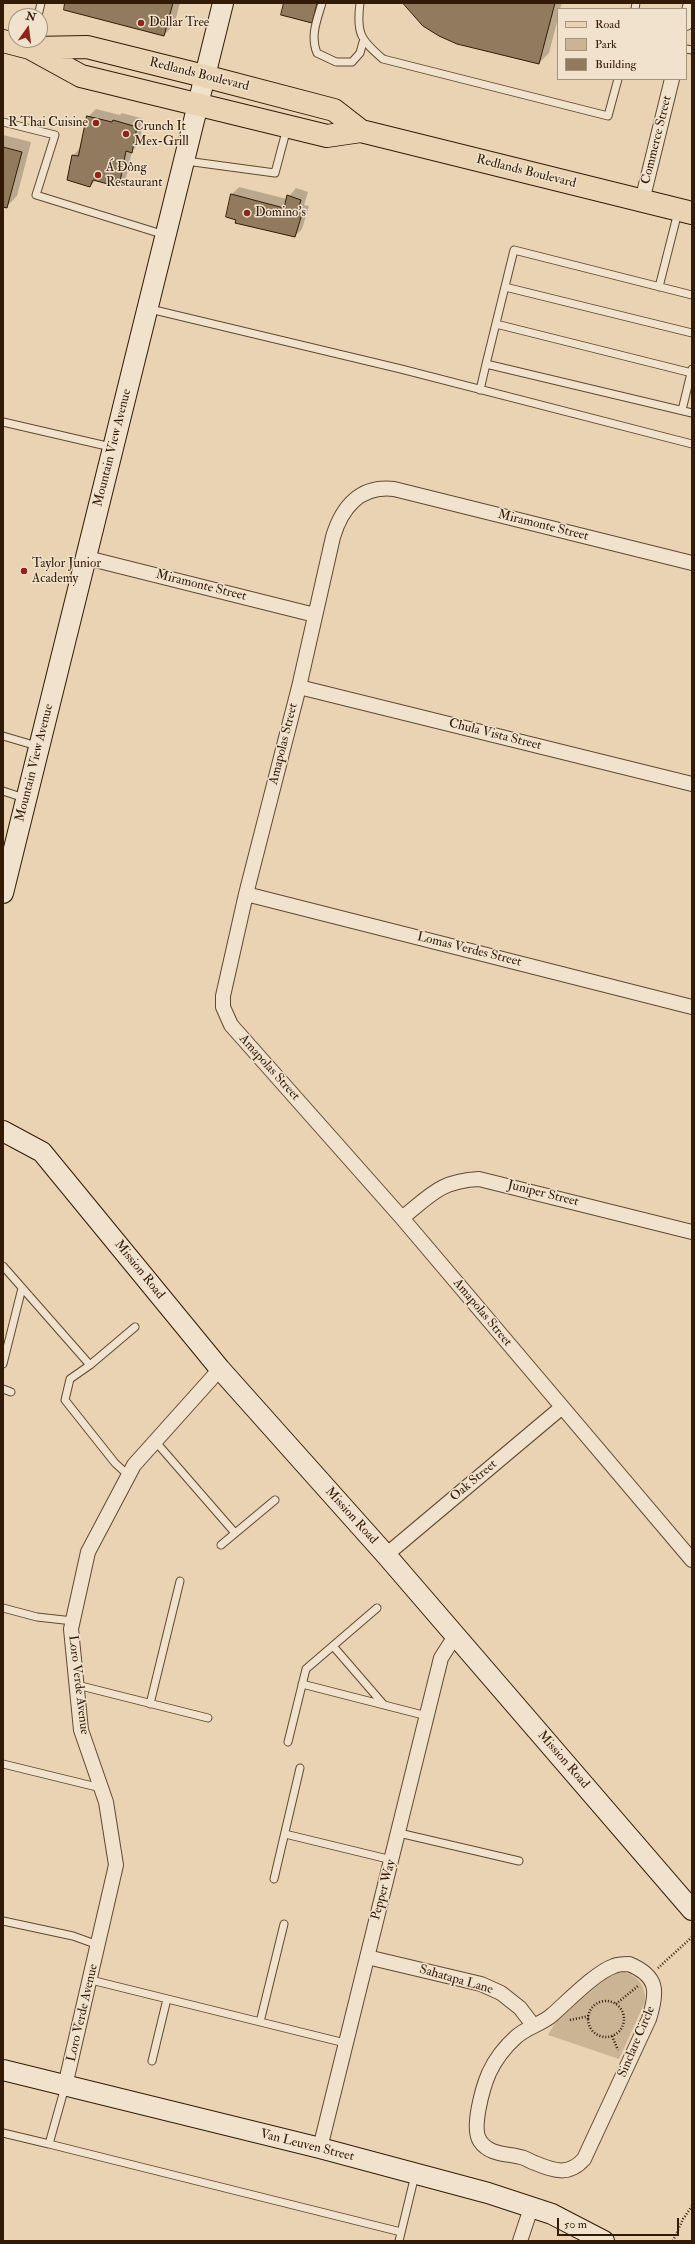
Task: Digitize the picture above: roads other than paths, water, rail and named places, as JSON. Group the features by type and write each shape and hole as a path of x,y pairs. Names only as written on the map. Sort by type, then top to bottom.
{"main road":[{"name":"Redlands Boulevard","path":"48,45 87,47 334,110 361,131"},
{"name":"Redlands Boulevard","path":"37,48 81,76 326,136 361,131 685,212"}],"street":[{"name":"Mountain View Avenue","path":"3,893 223,3"},
{"path":"687,19 691,3"},
{"name":"Commerce Street","path":"642,201 672,80"},
{"name":"Amapolas Street","path":"394,489 373,489 357,498 347,507 338,522 333,537 299,687 224,986 223,1007 226,1018 402,1218 692,1560"},
{"name":"Miramonte Street","path":"394,489 692,563"},
{"name":"Miramonte Street","path":"87,558 315,614"},
{"name":"Chula Vista Street","path":"299,687 692,784"},
{"name":"Lomas Verdes Street","path":"246,894 692,1007"},
{"name":"Mission Road","path":"3,1130 42,1152 220,1369 386,1555 692,1910"},
{"name":"Juniper Street","path":"402,1218 440,1188 462,1180 479,1179 692,1232"},
{"name":"Loro Verde Avenue","path":"65,2086 116,1865 106,1802 81,1730 71,1629 72,1621 88,1552 128,1474 155,1441 220,1369"},
{"name":"Oak Street","path":"386,1555 562,1408"},
{"name":"Pepper Way","path":"320,2148 366,1956 392,1860 441,1658 455,1636"},
{"name":"Sahatapa Lane","path":"366,1956 482,1984 508,1998 520,2008 532,2025"},
{"name":"Sinclare Circle","path":"629,1964 639,1968 649,1976 654,1984 655,1999 628,2063 584,2159 576,2168 567,2171 556,2170 523,2158 496,2153 484,2147 478,2140 477,2123 481,2100 490,2073 502,2052 516,2037 532,2025 549,2018 603,1971 615,1965 629,1964"},
{"name":"Van Leuven Street","path":"3,2070 320,2148 532,2205 604,2241"},
{"path":"520,2241 532,2205"}],"lane":[{"path":"322,3 314,32 314,45 317,53 336,62 352,62 360,53 364,42"},
{"path":"360,3 358,23 364,42 384,59 608,116 618,80"},
{"path":"3,122 55,135 36,195 165,235"},
{"path":"184,161 275,174 287,126"},
{"path":"659,287 685,212"},
{"path":"480,390 514,250 692,295"},
{"path":"505,287 692,333"},
{"path":"147,308 692,444"},
{"path":"496,324 692,371 682,410"},
{"path":"486,364 692,413"},
{"path":"3,422 114,447"},
{"path":"3,736 39,747"},
{"path":"3,791 26,799"},
{"path":"3,1266 90,1365"},
{"path":"3,1364 22,1288"},
{"path":"128,1474 115,1463 65,1400 70,1379 90,1365 135,1327"},
{"path":"3,1390 11,1392"},
{"path":"155,1441 235,1533"},
{"path":"221,1545 275,1500"},
{"path":"150,1704 180,1581"},
{"path":"3,1608 37,1617 72,1621"},
{"path":"288,1742 306,1669 377,1608"},
{"path":"333,1646 384,1705"},
{"path":"302,1684 427,1716"},
{"path":"76,1685 208,1718"},
{"path":"3,1764 101,1788"},
{"path":"274,1879 300,1768"},
{"path":"399,1832 519,1862"},
{"path":"285,1834 392,1860"},
{"path":"3,1921 73,1936 98,1945"},
{"path":"260,2022 284,1924"},
{"path":"90,1980 345,2043"},
{"path":"152,2062 167,1999"},
{"path":"49,2144 65,2086"},
{"path":"3,2133 401,2232"},
{"path":"399,2241 415,2174"}],"place":[{"name":"Dollar Tree","path":"141,23"},
{"name":"R Thai Cuisine","path":"96,123"},
{"name":"Crunch It Mex-Grill","path":"126,134"},
{"name":"Á Đông Restaurant","path":"98,175"},
{"name":"Domino's","path":"247,213"},
{"name":"Taylor Junior Academy","path":"24,571"}]}
